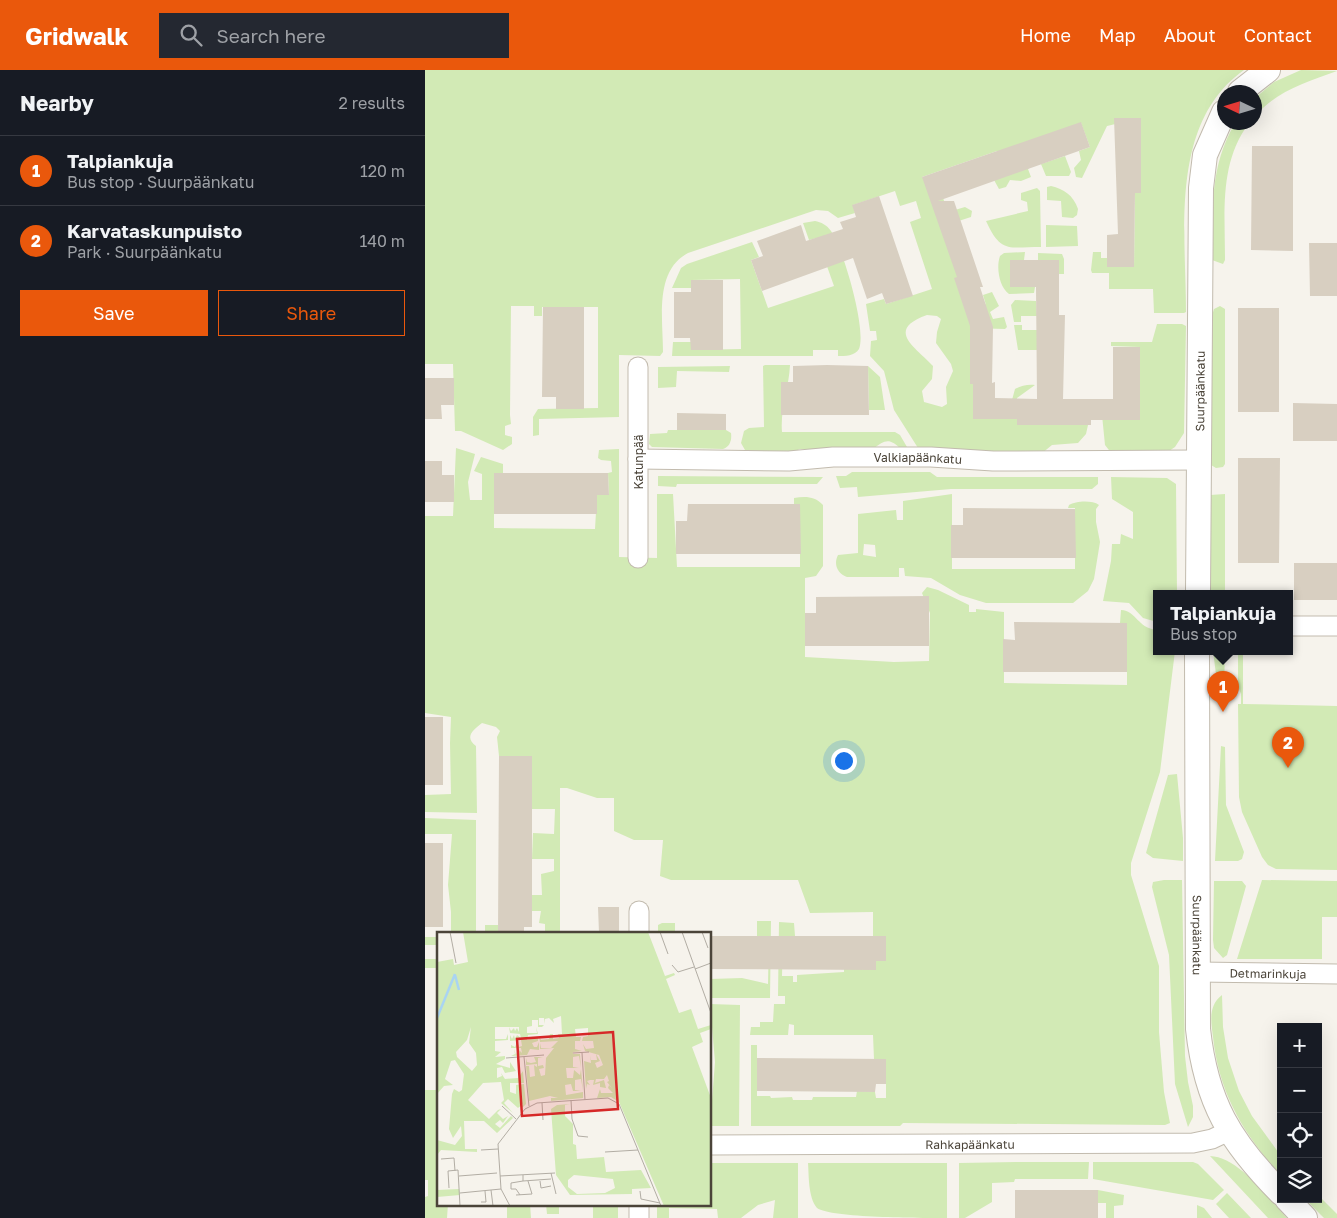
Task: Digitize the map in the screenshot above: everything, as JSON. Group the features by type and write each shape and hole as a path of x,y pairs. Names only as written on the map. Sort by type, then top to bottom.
{"street":[{"path":"1249,85 1268,70"},
{"name":"Suurpäänkatu","path":"1197,590 1201,188 1205,155 1217,129"},
{"name":"Katunpää","path":"638,367 638,558"},
{"name":"Valkiapäänkatu","path":"638,459 789,460 833,456 931,457 993,461 1198,460"},
{"path":"1293,626 1337,626"},
{"name":"Suurpäänkatu","path":"1197,655 1198,972 1201,1054 1213,1098 1229,1131 1244,1154 1277,1189"},
{"path":"639,911 639,932"},
{"name":"Detmarinkuja","path":"1198,972 1337,974"},
{"name":"Rahkapäänkatu","path":"711,1145 1193,1143 1212,1139 1229,1131"},
{"path":"1291,1203 1305,1218"}],"green space":[{"path":"425,70 1244,70 1228,85 1217,85 1217,97 1203,119 1193,149 1187,181 1185,214 1186,312 1184,313 1154,313 1153,289 1109,289 1109,273 1092,273 1091,270 1093,252 1101,252 1101,258 1107,258 1107,267 1134,267 1135,193 1141,192 1141,118 1107,126 1082,178 1076,177 1074,168 1081,160 1079,151 1090,147 1081,123 1028,169 1031,177 1021,181 1010,180 1006,187 999,189 994,180 1006,176 997,151 922,177 943,198 948,212 965,207 972,211 971,217 940,227 986,305 983,295 992,292 999,306 990,312 993,319 1004,317 1007,327 1005,329 970,328 970,383 973,384 973,419 995,419 996,406 1012,400 1015,389 1035,385 1017,398 1017,425 1088,425 1086,434 1078,443 1052,445 1041,454 918,448 894,410 884,371 870,356 871,341 877,340 876,331 870,331 866,304 884,299 886,304 932,289 910,222 921,218 916,201 900,206 895,191 853,205 855,213 838,218 828,211 816,210 688,253 677,261 670,271 663,297 663,352 660,356 619,355 619,417 539,419 539,435 533,436 533,417 538,409 598,408 598,307 542,307 542,316 534,316 534,306 511,306 511,424 505,426 505,435 512,437 512,444 503,450 461,431 455,431 453,364 425,364","holes":["927,315 937,316 941,319 936,343 951,364 953,371 946,387 947,404 942,407 924,402 922,391 932,379 933,366 907,339 906,333 908,327 914,321"]},
{"path":"1301,70 1337,71 1293,88 1262,109 1262,92 1274,82"},
{"path":"1232,130 1244,130 1239,138 1228,171 1225,206 1225,260 1223,264 1212,260 1213,206 1217,173"},
{"path":"1065,156 1071,172 1069,176 1046,176 1041,164"},
{"path":"1051,186 1071,196 1078,209 1077,215 1073,218 1062,217 1061,201 1047,200 1047,187"},
{"path":"1037,188 1040,191 1041,247 1013,247 1002,244 991,232 986,221 1028,211 1027,202 1021,200 1021,193"},
{"path":"815,221 824,224 831,231 842,254 853,289 861,339 859,349 855,353 838,356 838,350 813,350 813,356 672,356 673,342 691,342 691,350 741,349 740,279 691,280 691,288 672,288 681,268 687,264 752,242 759,257 751,260 768,308 834,286 817,238 809,240 803,223"},
{"path":"1046,225 1077,226 1078,246 1046,247"},
{"path":"1025,252 1024,260 1010,260 1010,287 1035,287 1034,293 1009,294 1003,287 999,276 1000,256 1004,253"},
{"path":"1038,253 1062,254 1064,274 1059,274 1059,260 1038,260"},
{"path":"1015,300 1036,301 1037,316 1021,316 1021,322 1014,322 1011,305"},
{"path":"1220,306 1225,309 1225,464 1223,467 1216,468 1211,465 1211,319 1214,309"},
{"path":"1157,324 1182,324 1186,326 1184,433 1175,447 1169,451 1112,454 1105,445 1102,415 1113,410 1113,420 1140,420 1140,347 1111,346 1111,342 1152,342"},
{"path":"1014,325 1022,325 1022,330 1037,330 1037,350 1018,350"},
{"path":"790,365 782,415 782,432 895,432 900,435 907,447 902,450 894,443 887,441 873,449 800,449 788,454 752,453 745,450 741,443 744,431 749,428 764,427 763,366"},
{"path":"730,366 729,372 677,371 676,387 658,388 658,367"},
{"path":"868,366 880,377 885,410 869,410"},
{"path":"668,430 726,430 731,433 731,438 729,445 723,449 652,447 649,444 650,434 667,433"},
{"path":"456,448 475,454 468,482 470,500 482,500 482,474 474,471 481,457 503,464 503,473 494,473 494,528 595,529 597,495 609,495 608,473 612,472 611,461 598,458 599,450 619,449 619,557 657,558 657,494 673,494 677,567 800,567 800,521 794,504 794,498 813,498 823,505 823,566 816,576 805,578 805,657 894,662 929,661 930,613 922,593 927,587 938,590 969,605 969,612 976,612 976,609 1004,612 1004,683 1127,685 1127,623 1120,623 1121,610 1131,613 1145,626 1153,629 1153,655 1175,655 1160,772 1131,863 1131,875 1159,966 1159,1032 1164,1092 1170,1123 1165,1125 903,1123 900,1126 751,1126 751,1045 757,1045 757,1096 770,1096 771,1098 792,1097 793,1100 812,1100 813,1097 856,1097 857,1091 875,1092 876,1098 886,1098 886,1059 874,1059 873,1035 794,1035 794,1025 789,1024 788,1035 750,1035 751,1027 760,1027 760,1022 773,1022 774,1004 785,1004 785,996 778,996 779,922 794,923 795,936 783,936 782,976 793,976 793,982 797,982 797,975 844,972 844,969 876,961 886,961 886,937 873,936 873,912 810,913 798,880 671,880 660,876 663,840 634,840 614,831 614,798 597,798 567,788 560,788 560,932 545,932 545,924 539,923 541,911 532,911 532,895 542,895 541,874 554,871 554,859 532,859 533,833 554,834 555,809 532,809 532,756 499,756 497,737 500,731 496,727 482,723 473,731 470,737 472,743 476,746 477,813 425,812 425,795 451,794 451,717 425,713 425,516 453,516"},
{"path":"852,472 930,472 937,477 1098,477 1098,484 1092,489 951,489 858,497 857,487 840,488 836,476 846,476"},
{"path":"658,476 823,477 817,484 677,484 676,487 658,486"},
{"path":"1111,477 1167,478 1176,484 1177,590 1153,590 1153,621 1143,618 1129,603 1103,601 1111,561 1112,544 1120,544 1121,534 1133,539 1133,512 1112,499"},
{"path":"952,494 952,569 1075,569 1075,508 1068,508 1069,505 1080,502 1096,503 1099,505 1096,509 1096,522 1100,542 1094,579 1088,591 1073,603 986,603 960,595 931,578 905,576 904,568 899,568 899,577 847,577 841,574 836,566 838,555 858,553 858,514 896,510 897,520 903,520 903,501","holes":["864,544 875,545 876,557 863,555"]},
{"path":"1225,494 1225,590 1211,590 1210,495"},
{"path":"1214,655 1225,655 1224,689 1218,690"},
{"path":"1238,655 1243,655 1243,704 1337,706 1337,870 1276,869 1268,865 1262,857 1242,812 1239,797 1238,704 1241,704 1241,694 1238,686"},
{"path":"1221,746 1225,747 1226,805 1244,852 1242,859 1238,861 1215,861"},
{"path":"1177,774 1183,838 1183,861 1153,858 1146,853 1168,775"},
{"path":"425,818 476,820 476,932 451,932 448,885 452,834 425,834"},
{"path":"1182,880 1185,1056 1193,1106 1193,1117 1188,1127 1175,1084 1169,955 1152,887 1153,882"},
{"path":"1262,880 1337,881 1337,917 1322,917 1322,959 1237,959"},
{"path":"1214,881 1242,881 1246,886 1227,955 1223,958 1214,948 1213,940"},
{"path":"757,921 771,921 770,998 711,998 711,979 742,978 768,984 769,936 757,936"},
{"path":"662,923 675,923 675,932 658,932 658,925"},
{"path":"485,925 498,925 498,932 485,932"},
{"path":"425,937 437,937 437,945 425,945"},
{"path":"425,959 437,959 437,968 425,968"},
{"path":"1222,995 1223,1027 1228,1058 1239,1091 1252,1116 1277,1150 1277,1171 1244,1128 1227,1094 1216,1057 1212,1031 1211,1014 1214,1004"},
{"path":"711,1004 740,1005 739,1126 711,1126 715,1062"},
{"path":"425,1090 437,1090 437,1206 448,1206 447,1218 425,1218 425,1197 428,1196 428,1180 425,1180"},
{"path":"1210,1156 1232,1163 1242,1171 1287,1218 1268,1218"},
{"path":"1089,1162 1088,1179 1015,1179 1014,1182 992,1183 992,1202 965,1218 959,1218 959,1163"},
{"path":"1093,1162 1193,1162 1198,1164 1224,1190 1213,1200 1093,1179"},
{"path":"711,1163 798,1163 798,1218 773,1218 775,1200 758,1205 741,1218 718,1218 717,1209 669,1208 669,1218 657,1218 657,1206 711,1206"},
{"path":"808,1163 947,1163 947,1218 858,1216 817,1208 810,1192"},
{"path":"1098,1190 1124,1195 1123,1205 1114,1206 1114,1218 1106,1218 1106,1203 1098,1203"},
{"path":"1227,1193 1251,1218 1229,1218 1216,1204"},
{"path":"1322,1199 1337,1214 1337,1218 1324,1218 1309,1203 1322,1203"},
{"path":"1197,1205 1204,1208 1212,1218 1197,1218"},
{"path":"507,1206 530,1206 531,1218 507,1218"},
{"path":"546,1206 559,1206 559,1214 547,1214"},
{"path":"593,1206 618,1206 618,1218 593,1218"}],"building":[{"path":"1114,118 1141,118 1141,193 1135,193 1134,267 1107,267 1107,235 1118,234"},
{"path":"1081,122 1090,147 938,201 954,201 983,287 980,287 993,327 992,383 995,382 995,398 1037,399 1036,287 1010,287 1010,260 1059,260 1059,315 1065,315 1063,399 1113,399 1113,347 1140,347 1140,420 1091,420 1091,425 1017,425 1017,419 973,419 973,384 970,384 970,326 954,278 957,277 922,177"},
{"path":"1252,146 1293,146 1293,251 1251,250"},
{"path":"879,196 913,296 886,304 882,293 867,299 853,258 762,291 751,260 763,256 757,241 801,225 806,241 843,229 840,222 856,217 852,205"},
{"path":"1309,243 1337,243 1337,296 1310,296"},
{"path":"691,280 723,280 723,350 691,350 690,338 674,338 674,292 691,292"},
{"path":"543,307 584,307 584,409 556,409 556,397 542,397"},
{"path":"1238,308 1279,308 1279,412 1238,412"},
{"path":"793,366 868,366 869,415 781,415 781,382 793,382"},
{"path":"425,378 454,378 454,405 441,405 442,419 425,419"},
{"path":"1293,403 1337,404 1337,441 1293,441"},
{"path":"677,413 726,414 726,430 677,430"},
{"path":"1238,458 1280,458 1279,563 1238,563"},
{"path":"425,461 442,461 442,475 454,475 454,502 425,502"},
{"path":"494,473 608,473 609,495 597,495 597,514 494,514"},
{"path":"688,504 800,504 801,554 676,554 676,521 687,521"},
{"path":"963,508 1075,509 1076,558 951,558 951,525 963,525"},
{"path":"1294,563 1337,563 1337,600 1294,600"},
{"path":"929,596 929,646 805,646 805,613 816,613 816,597"},
{"path":"1014,622 1127,623 1127,672 1003,672 1003,639 1015,640"},
{"path":"425,717 443,717 443,785 425,785"},
{"path":"499,756 532,756 532,927 524,927 524,932 498,932"},
{"path":"425,843 443,843 443,927 425,927"},
{"path":"598,907 619,907 619,932 599,932"},
{"path":"711,936 886,936 886,961 876,961 876,970 711,969"},
{"path":"757,1058 886,1059 886,1084 876,1084 875,1092 757,1091"},
{"path":"1015,1190 1098,1190 1098,1218 1015,1218"}],"place":[{"name":"Talpiankuja","path":"1223,712"},
{"name":"Karvataskunpuisto","path":"1288,768"}]}
